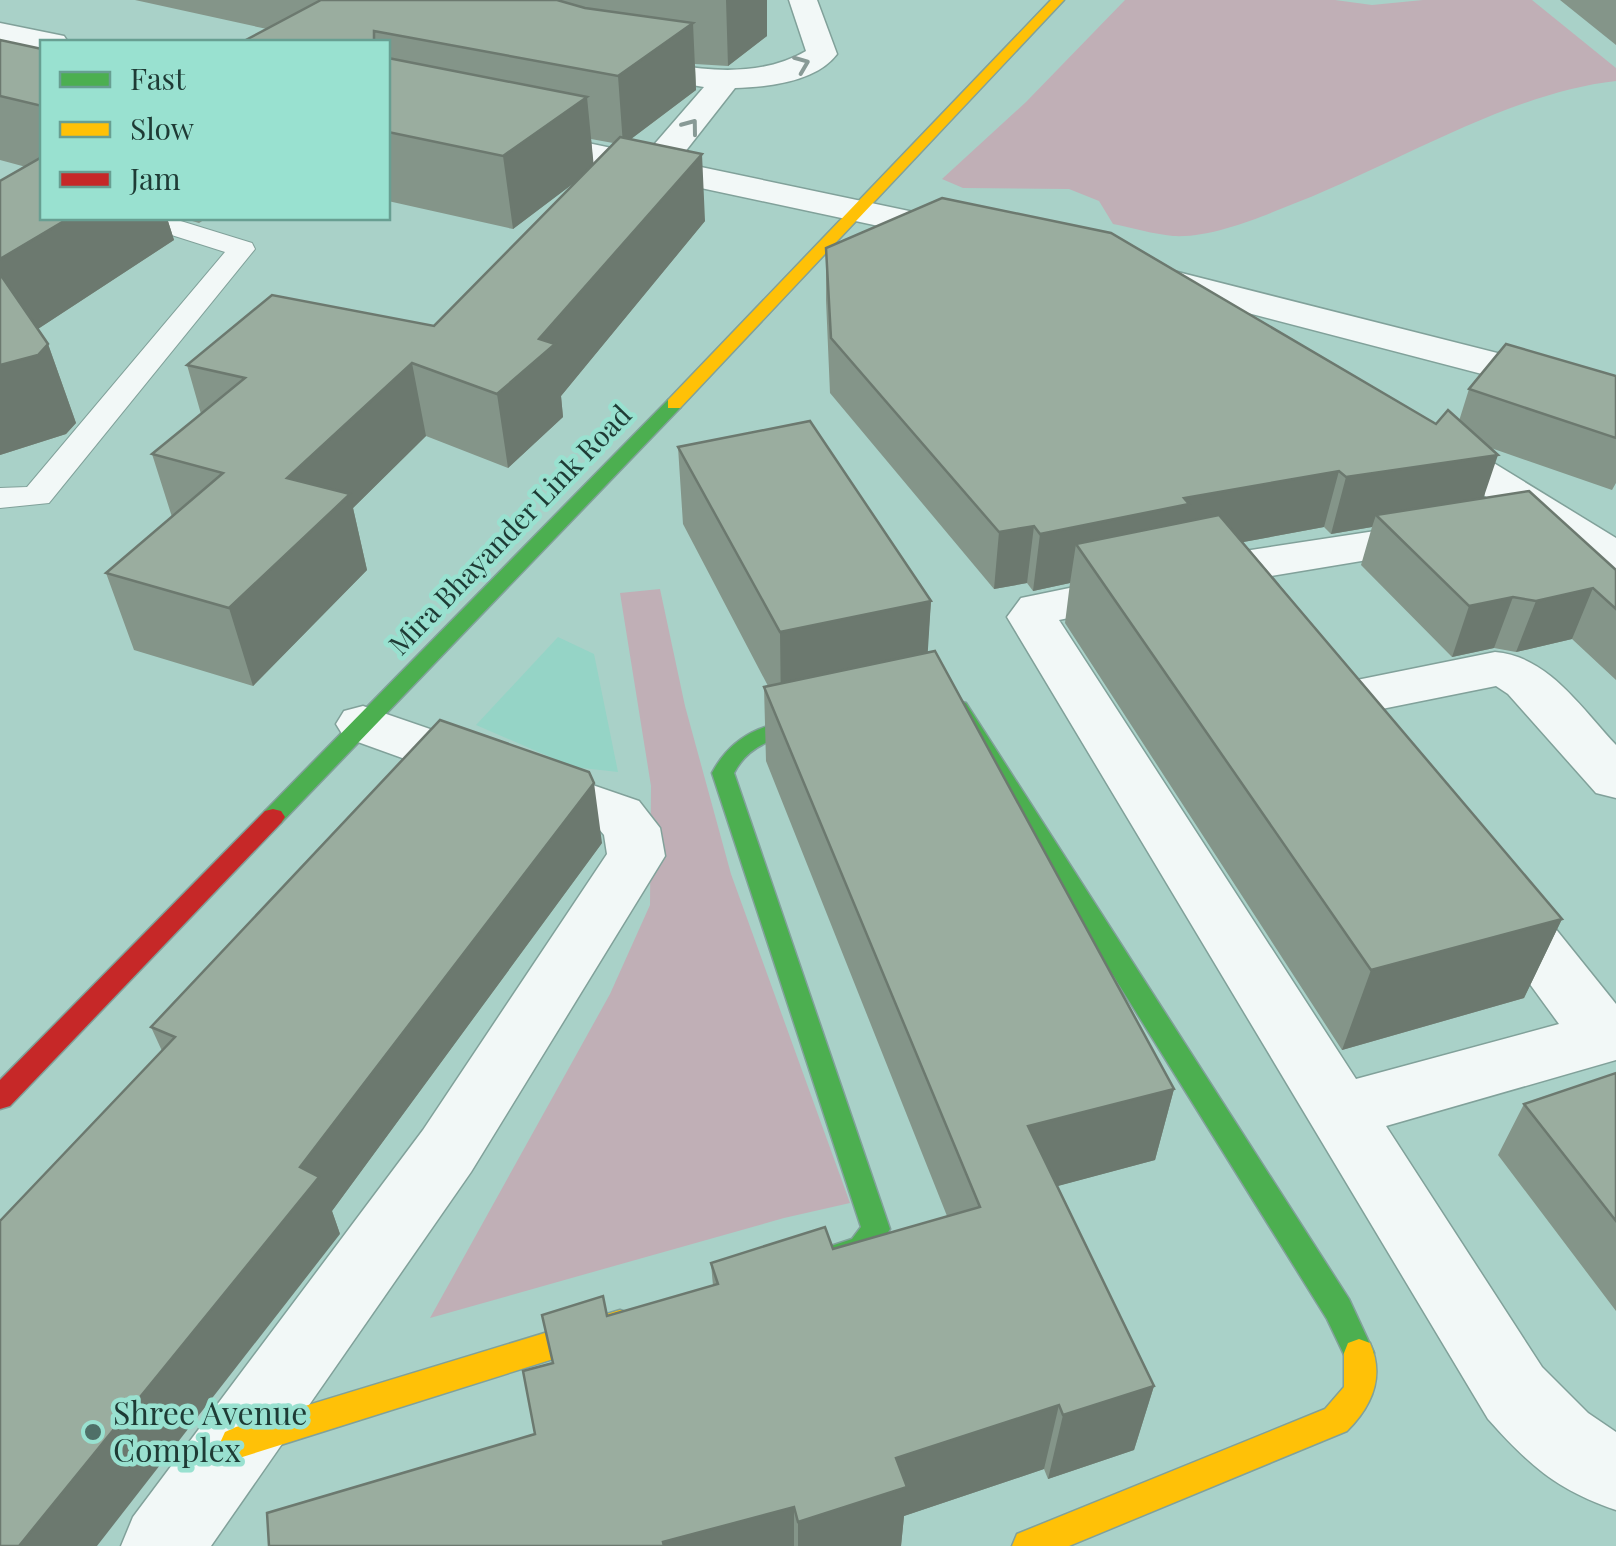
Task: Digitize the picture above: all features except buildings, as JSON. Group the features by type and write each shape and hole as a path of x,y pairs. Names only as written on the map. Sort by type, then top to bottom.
{"street":[{"path":"597,59 724,82 793,69 810,64 822,54 803,0"},
{"name":"Mira Bhayander Link Road","path":"0,1098 863,210 1058,0"},
{"path":"0,32 42,40"},
{"path":"654,166 682,139 724,82"},
{"path":"390,112 1012,244"},
{"path":"1105,266 1616,396"},
{"path":"1161,278 1280,350"},
{"path":"1399,423 1616,559"},
{"path":"1553,516 1238,567 1038,609 1032,617 1515,1393 1592,1465 1616,1471"},
{"path":"1238,567 1378,746"},
{"path":"1342,700 1495,669 1508,670 1526,682 1616,778"},
{"path":"945,699 969,720 1338,1308 1358,1346 1364,1378 1356,1405 1336,1420 1029,1546"},
{"path":"786,1272 862,1249 876,1229 723,773 724,760 738,746 760,736 853,716"},
{"path":"162,1546 447,1151 636,856 632,828 619,815 363,724"},
{"path":"1340,1111 1611,1035 1462,853"},
{"path":"236,1442 634,1320"}],"lane":[{"path":"0,498 37,496 242,250 152,220"}],"shaded area":[{"path":"1125,0 1335,0 1372,5 1423,0 1532,0 1616,68 1616,81 1532,100 1323,192 1243,223 1200,234 1173,236 1113,224 1099,201 1069,189 963,188 942,179 1026,102"},
{"path":"660,589 685,706 731,874 850,1203 430,1318 610,994 650,905 651,786 620,593"},
{"path":"558,637 594,654 618,772 573,767 476,725"}],"traffic: fast":[{"path":"273,817 674,404"},
{"path":"958,708 1338,1309 1359,1353"},
{"path":"802,1268 862,1249 876,1229 723,773 731,758 755,738 837,720"}],"traffic: slow":[{"path":"674,404 1058,0"},
{"path":"236,1443 620,1324"},
{"path":"1029,1546 1336,1420 1359,1390 1359,1353"}],"traffic: jam":[{"path":"0,1098 273,817"}],"place":[{"name":"Shree Avenue Complex","path":"93,1432"}]}
